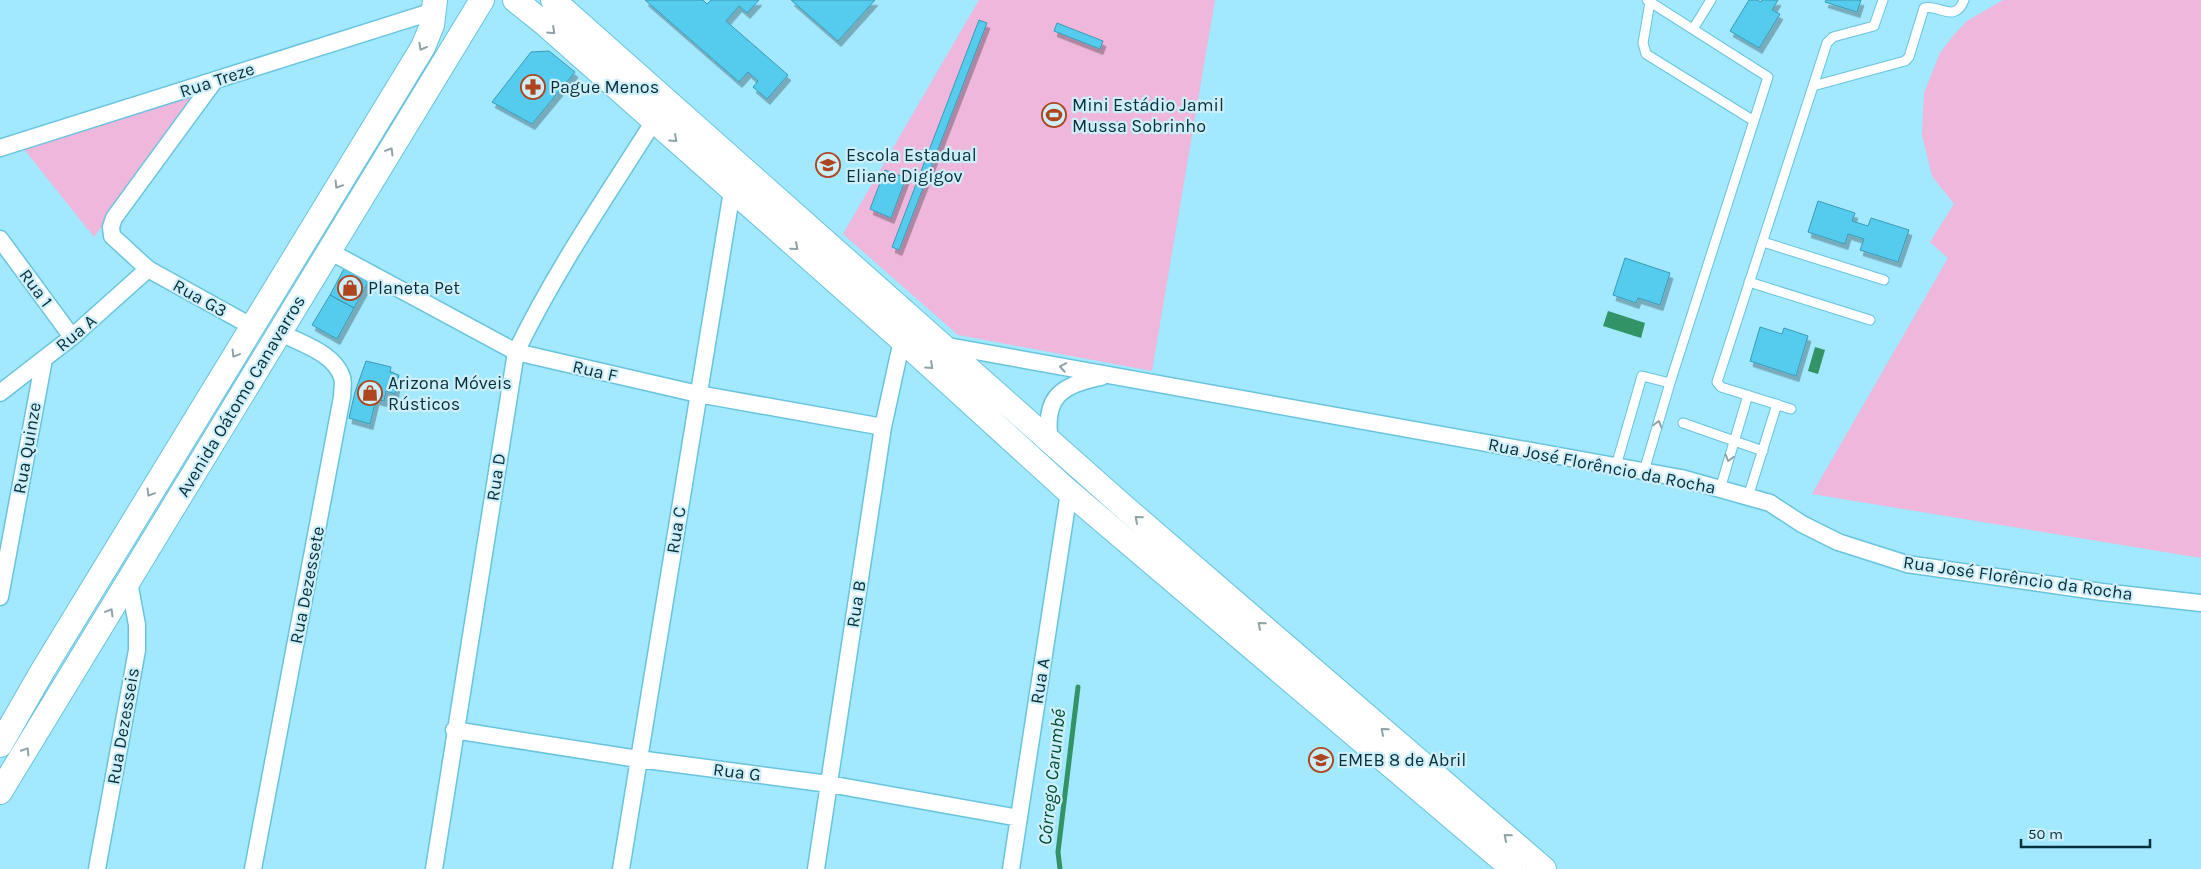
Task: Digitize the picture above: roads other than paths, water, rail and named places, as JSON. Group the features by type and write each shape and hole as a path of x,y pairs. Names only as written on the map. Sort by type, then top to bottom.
{"main road":[{"name":"Avenida Oátomo Canavarros","path":"0,792 482,0"},
{"path":"515,0 654,120 732,192 902,340 1069,492 1513,869"},
{"path":"553,0 1050,442 1544,869"},
{"name":"Avenida Oátomo Canavarros","path":"0,745 42,670 422,47 432,25 434,5"}],"street":[{"name":"Rua Treze","path":"0,148 215,80 434,5"},
{"name":"Rua G3","path":"215,80 114,218 111,227 112,236 116,242 148,270 251,326"},
{"name":"Rua D","path":"434,869 454,730 516,352 562,266 654,120"},
{"name":"Rua C","path":"621,869 732,192"},
{"name":"Rua 1","path":"0,239 72,336"},
{"name":"Rua F","path":"329,251 516,352 698,394 883,427"},
{"name":"Rua A","path":"0,393 72,336 148,270"},
{"name":"Rua Dezessete","path":"253,869 342,397 343,378 328,357 281,333"},
{"name":"Rua B","path":"816,869 883,427 902,340"},
{"name":"Rua José Florêncio da Rocha","path":"940,345 1681,478 1770,503 1802,524 1838,542 1907,564 2102,592 2201,603"},
{"name":"Rua Quinze","path":"0,597 44,359"},
{"name":"Rua José Florêncio da Rocha","path":"1050,442 1047,423 1048,412 1057,397 1068,387 1083,381 1111,375"},
{"name":"Rua A","path":"1012,869 1069,492"},
{"name":"Rua Dezesseis","path":"98,869 137,650 137,625 129,582"},
{"name":"Rua G","path":"454,730 638,759 830,784 1019,818"}],"lane":[{"path":"1693,29 1711,0"},
{"path":"1791,409 1721,387 1717,382 1830,38 1874,26 1883,0"},
{"path":"1814,86 1906,62 1924,8 1929,7 1952,12 1960,8 1964,0"},
{"path":"1644,471 1670,383 1754,121 1768,77 1649,1 1643,43 1646,54 1754,121"},
{"path":"1763,242 1884,280"},
{"path":"1749,282 1870,320"},
{"path":"1616,466 1642,376 1670,383"},
{"path":"1720,489 1748,395"},
{"path":"1748,497 1777,404"},
{"path":"1684,423 1763,451"}],"waterway":[{"name":"Córrego Carumbé","path":"1060,869 1058,852 1078,687"}],"place":[{"name":"Pague Menos","path":"533,87"},
{"name":"Mini Estádio Jamil Mussa Sobrinho","path":"1054,115"},
{"name":"Escola Estadual Eliane Digigov","path":"828,165"},
{"name":"Planeta Pet","path":"350,288"},
{"name":"Arizona Móveis Rústicos","path":"370,393"},
{"name":"EMEB 8 de Abril","path":"1321,760"}]}
